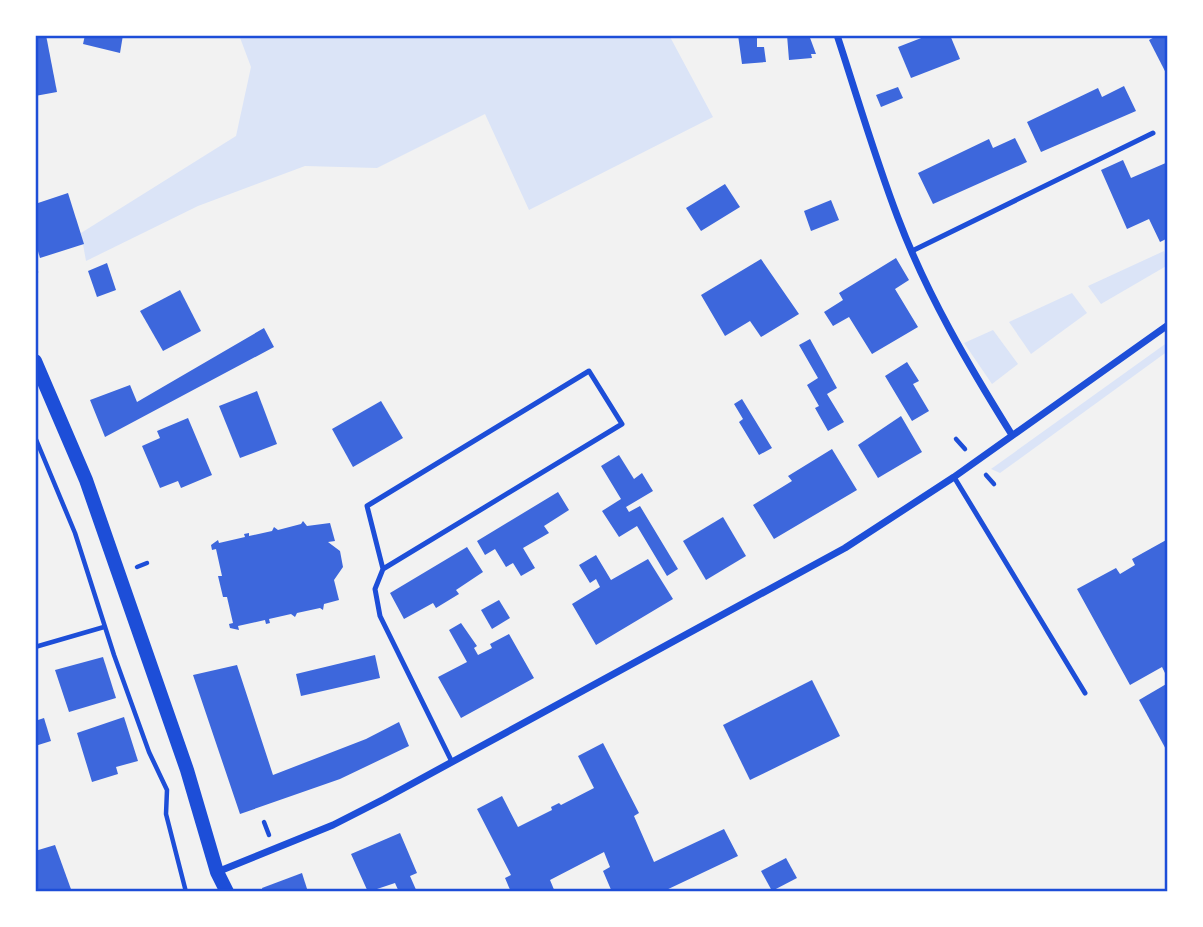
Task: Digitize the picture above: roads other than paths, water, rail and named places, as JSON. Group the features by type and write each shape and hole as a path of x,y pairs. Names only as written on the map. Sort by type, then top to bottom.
{"main road":[{"path":"35,361 86,480 120,573 187,770 216,872 227,892"},
{"path":"216,872 217,892"}],"street":[{"path":"837,35 886,185 912,251 957,346 1012,435"},
{"path":"216,872 333,825 845,548 954,477 1168,324"}],"lane":[{"path":"912,251 1153,133"},
{"path":"383,569 622,424 589,370 367,506 383,569 375,589 380,616 452,762"},
{"path":"954,477 1085,694"}]}
